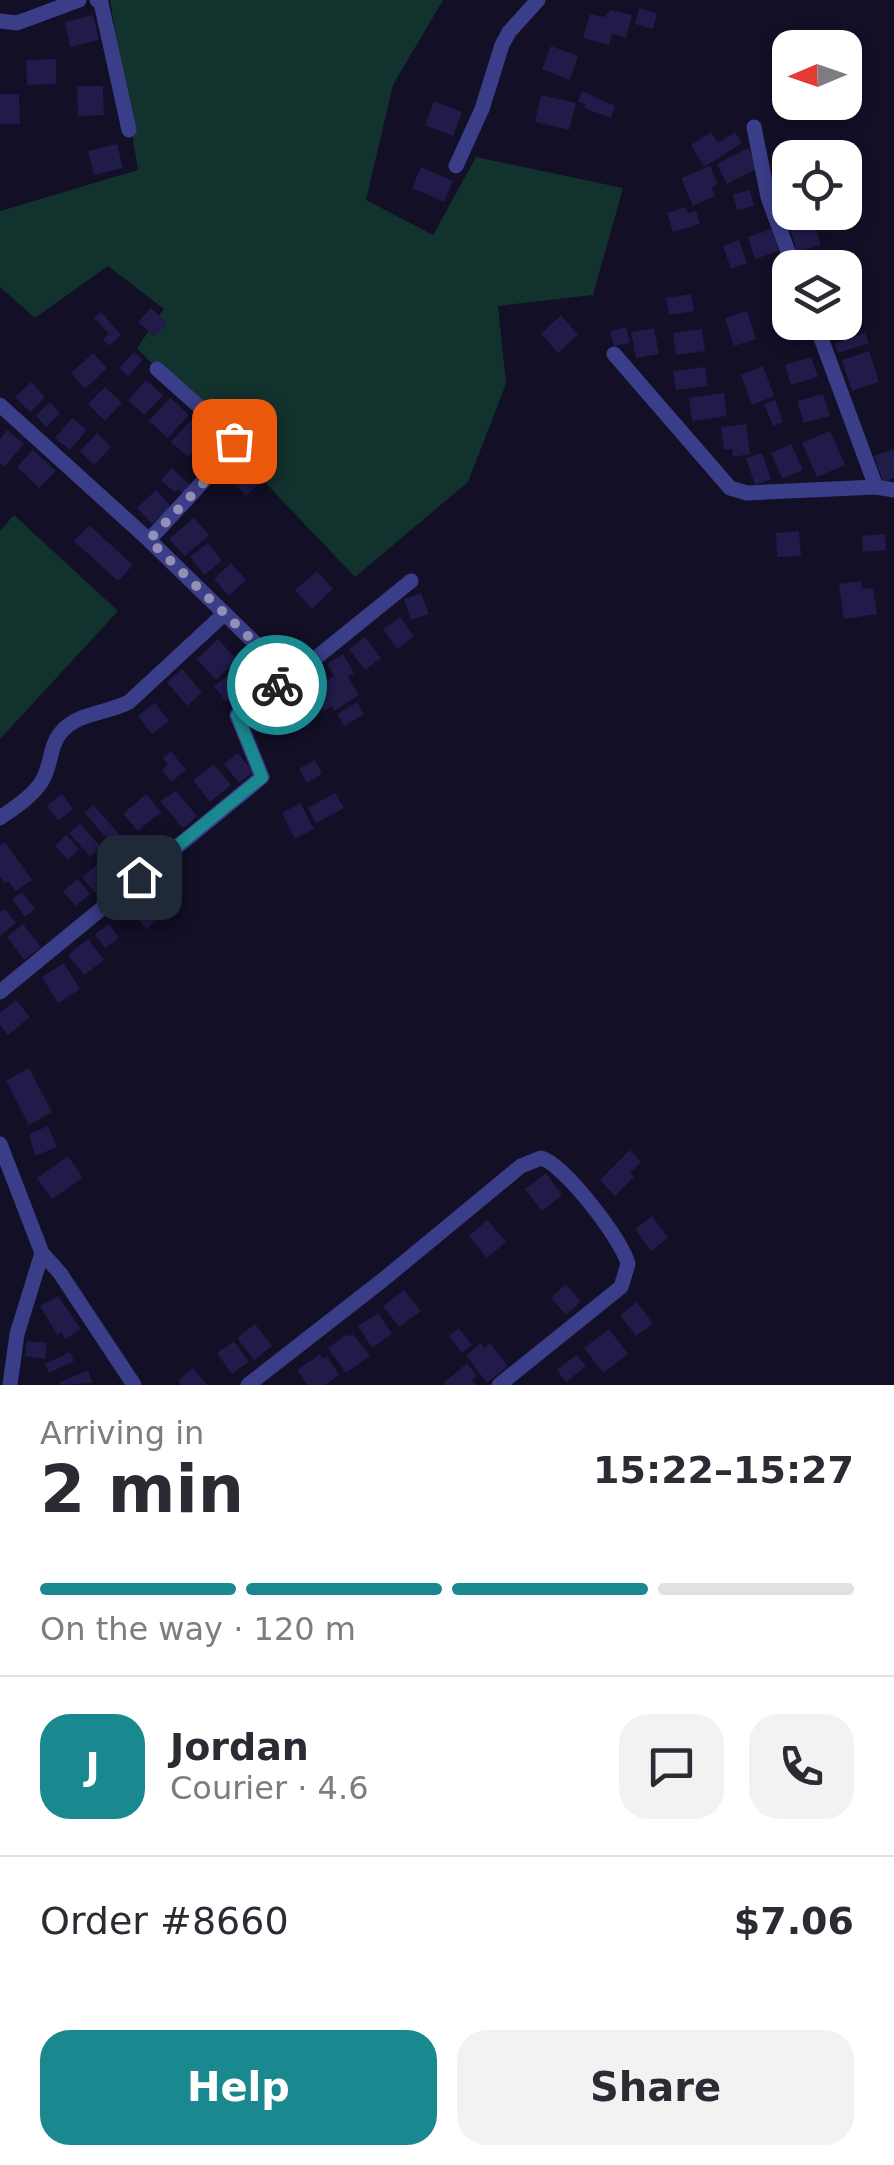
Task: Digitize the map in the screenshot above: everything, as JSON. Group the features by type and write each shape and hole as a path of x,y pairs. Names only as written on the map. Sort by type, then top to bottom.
{"street":[{"path":"0,22 18,23 79,0"},
{"path":"96,0 102,3 128,130"},
{"path":"456,166 482,109 502,45 538,0"},
{"path":"754,127 768,198 787,250"},
{"path":"821,340 876,487"},
{"path":"614,354 730,488 748,493 876,487 894,490"},
{"path":"149,540 235,447 232,436 157,369"},
{"path":"0,405 149,540 291,678"},
{"path":"0,992 262,777 237,715 264,692 291,678 411,580"},
{"path":"0,818 44,780 54,743 64,728 129,702 224,614"},
{"path":"0,1144 42,1253 60,1272 134,1385"},
{"path":"248,1385 521,1166 541,1158 558,1166 621,1245 628,1264 621,1287 500,1385"},
{"path":"10,1385 6,1358 42,1253"}],"green space":[{"path":"110,0 443,0 393,85 366,200 433,235 476,157 623,188 593,295 498,306 506,384 468,482 355,577 137,348 164,309 108,266 35,318 0,287 0,211 138,170"},
{"path":"14,515 118,611 0,739 0,531"}],"building":[{"path":"639,8 657,13 653,29 635,24"},
{"path":"611,10 632,15 626,38 612,34 609,45 583,38 590,14 604,17"},
{"path":"93,15 99,40 70,47 65,22"},
{"path":"551,46 578,56 570,80 542,69"},
{"path":"56,59 56,84 27,85 26,60"},
{"path":"77,86 103,86 104,115 78,116"},
{"path":"582,91 615,106 611,118 584,108 585,104 578,102"},
{"path":"0,94 19,94 20,124 0,124"},
{"path":"541,95 576,103 569,130 535,122"},
{"path":"434,101 462,112 453,136 425,125"},
{"path":"711,132 718,143 735,132 742,143 704,167 691,145"},
{"path":"117,144 123,168 94,175 88,151"},
{"path":"748,148 758,168 727,184 717,164"},
{"path":"710,166 718,184 712,187 715,196 693,206 681,178"},
{"path":"421,167 453,181 444,202 412,188"},
{"path":"750,190 754,206 737,210 733,194"},
{"path":"686,207 688,213 696,211 700,224 673,232 667,213"},
{"path":"772,229 779,250 755,259 748,237"},
{"path":"791,230 817,230 821,245 796,250"},
{"path":"739,240 747,263 731,269 723,246"},
{"path":"691,294 694,311 669,315 666,298"},
{"path":"151,308 167,323 155,337 138,322"},
{"path":"747,311 756,339 734,346 725,318"},
{"path":"101,312 121,335 109,346 103,339 109,334 94,318"},
{"path":"561,315 578,335 558,353 541,334"},
{"path":"626,327 630,343 614,346 610,331"},
{"path":"654,328 659,354 636,358 631,332"},
{"path":"702,329 705,351 676,355 673,333"},
{"path":"865,333 869,343 838,353 835,344 862,340"},
{"path":"869,351 879,382 852,391 842,360"},
{"path":"134,352 143,360 128,376 119,368"},
{"path":"93,353 107,368 85,389 71,373"},
{"path":"811,357 818,377 791,385 785,365"},
{"path":"763,366 774,396 752,405 741,375"},
{"path":"705,367 708,386 676,390 673,371"},
{"path":"146,380 163,395 144,415 128,400"},
{"path":"31,382 45,397 30,412 15,397"},
{"path":"105,387 122,403 105,421 88,404"},
{"path":"724,393 727,416 692,421 689,398"},
{"path":"823,394 830,416 804,423 797,401"},
{"path":"170,398 189,415 168,438 149,421"},
{"path":"775,400 783,422 773,426 764,404"},
{"path":"50,402 60,414 46,427 36,416"},
{"path":"72,418 87,430 70,450 55,438"},
{"path":"190,421 207,435 188,457 171,442"},
{"path":"746,424 750,454 733,457 732,449 724,450 721,427"},
{"path":"7,430 24,444 4,467 0,463 0,439"},
{"path":"830,431 845,465 817,477 802,443"},
{"path":"97,433 111,447 94,465 80,451"},
{"path":"211,441 223,451 211,466 199,456"},
{"path":"791,444 803,470 782,479 771,453"},
{"path":"894,449 894,478 883,482 874,456"},
{"path":"33,450 56,471 39,488 17,467"},
{"path":"762,453 771,479 755,485 746,458"},
{"path":"240,459 261,481 246,496 225,474"},
{"path":"172,468 193,488 185,496 161,480"},
{"path":"156,490 171,507 152,524 137,508"},
{"path":"194,518 209,535 185,556 169,539"},
{"path":"89,525 133,565 118,581 74,541"},
{"path":"799,531 801,556 777,557 776,533"},
{"path":"885,534 886,550 863,552 862,536"},
{"path":"208,543 222,561 204,575 190,557"},
{"path":"231,563 246,580 229,596 214,579"},
{"path":"317,571 333,589 312,609 295,590"},
{"path":"861,581 862,589 873,588 877,614 844,619 839,584"},
{"path":"421,593 429,614 411,620 404,599"},
{"path":"400,617 414,636 397,649 383,629"},
{"path":"365,637 381,658 365,670 349,649"},
{"path":"218,639 237,660 216,680 197,659"},
{"path":"343,654 354,673 348,677 359,695 334,711 332,706 324,711 314,695 322,690 319,685 334,676 327,664"},
{"path":"252,663 255,667 260,663 273,679 252,695 239,673"},
{"path":"182,669 202,693 187,706 167,682"},
{"path":"229,674 242,691 226,702 214,686"},
{"path":"283,695 298,716 278,730 263,709"},
{"path":"357,702 364,714 344,726 337,714"},
{"path":"155,703 169,721 152,734 138,716"},
{"path":"171,751 186,770 171,782 162,770 168,765 163,758"},
{"path":"238,753 253,772 239,783 224,764"},
{"path":"315,760 322,774 307,783 299,769"},
{"path":"214,764 231,785 210,802 193,780"},
{"path":"176,791 197,816 183,828 160,801"},
{"path":"335,793 344,808 316,823 308,808"},
{"path":"62,794 73,809 58,821 47,806"},
{"path":"146,794 161,812 138,831 123,814"},
{"path":"300,803 314,829 295,839 282,813"},
{"path":"93,805 119,834 110,842 85,813"},
{"path":"80,824 101,847 90,857 69,833"},
{"path":"66,835 79,849 68,860 55,846"},
{"path":"128,835 148,859 132,872 112,849"},
{"path":"5,842 32,880 16,891 0,877 0,846"},
{"path":"99,863 117,885 101,899 82,877"},
{"path":"78,879 90,894 75,906 63,891"},
{"path":"148,888 167,913 146,929 127,904"},
{"path":"22,892 35,909 25,917 12,899"},
{"path":"5,909 16,923 0,936 0,912"},
{"path":"23,924 41,947 24,960 7,937"},
{"path":"109,924 119,938 105,948 95,934"},
{"path":"88,939 104,960 84,975 68,955"},
{"path":"64,963 80,989 58,1003 42,977"},
{"path":"16,1000 30,1017 8,1035 0,1025 0,1013"},
{"path":"29,1068 52,1112 29,1125 6,1081"},
{"path":"48,1126 57,1147 35,1156 29,1134"},
{"path":"630,1150 641,1162 630,1173 634,1177 615,1196 600,1180"},
{"path":"68,1156 83,1178 52,1199 37,1178"},
{"path":"546,1173 562,1195 542,1211 525,1189"},
{"path":"652,1216 668,1238 651,1251 635,1229"},
{"path":"487,1220 506,1242 487,1258 469,1236"},
{"path":"566,1284 581,1302 566,1315 551,1298"},
{"path":"404,1290 421,1311 399,1327 383,1306"},
{"path":"58,1296 81,1329 65,1339 62,1332 57,1335 40,1306"},
{"path":"637,1302 653,1324 636,1336 620,1315"},
{"path":"378,1313 392,1334 372,1348 358,1326"},
{"path":"255,1324 272,1346 254,1360 237,1338"},
{"path":"459,1328 472,1345 462,1353 449,1336"},
{"path":"609,1329 628,1354 603,1373 584,1348"},
{"path":"353,1334 370,1356 346,1373 328,1348"},
{"path":"27,1341 47,1343 45,1359 25,1356"},
{"path":"234,1341 249,1362 232,1374 217,1353"},
{"path":"481,1343 484,1348 490,1343 508,1366 487,1383 466,1355"},
{"path":"70,1352 74,1361 49,1373 45,1364"},
{"path":"320,1354 323,1359 327,1356 339,1375 325,1385 307,1385 297,1370"},
{"path":"576,1355 586,1366 566,1382 557,1370"},
{"path":"467,1363 477,1376 472,1380 476,1385 444,1383"},
{"path":"193,1368 207,1385 181,1385 178,1381"},
{"path":"88,1370 93,1383 61,1385 60,1382"}],"way so far":[{"path":"234,441 234,451 149,540 291,678 277,685"}],"route":[{"path":"139,877 262,777 237,715 277,685"}]}
